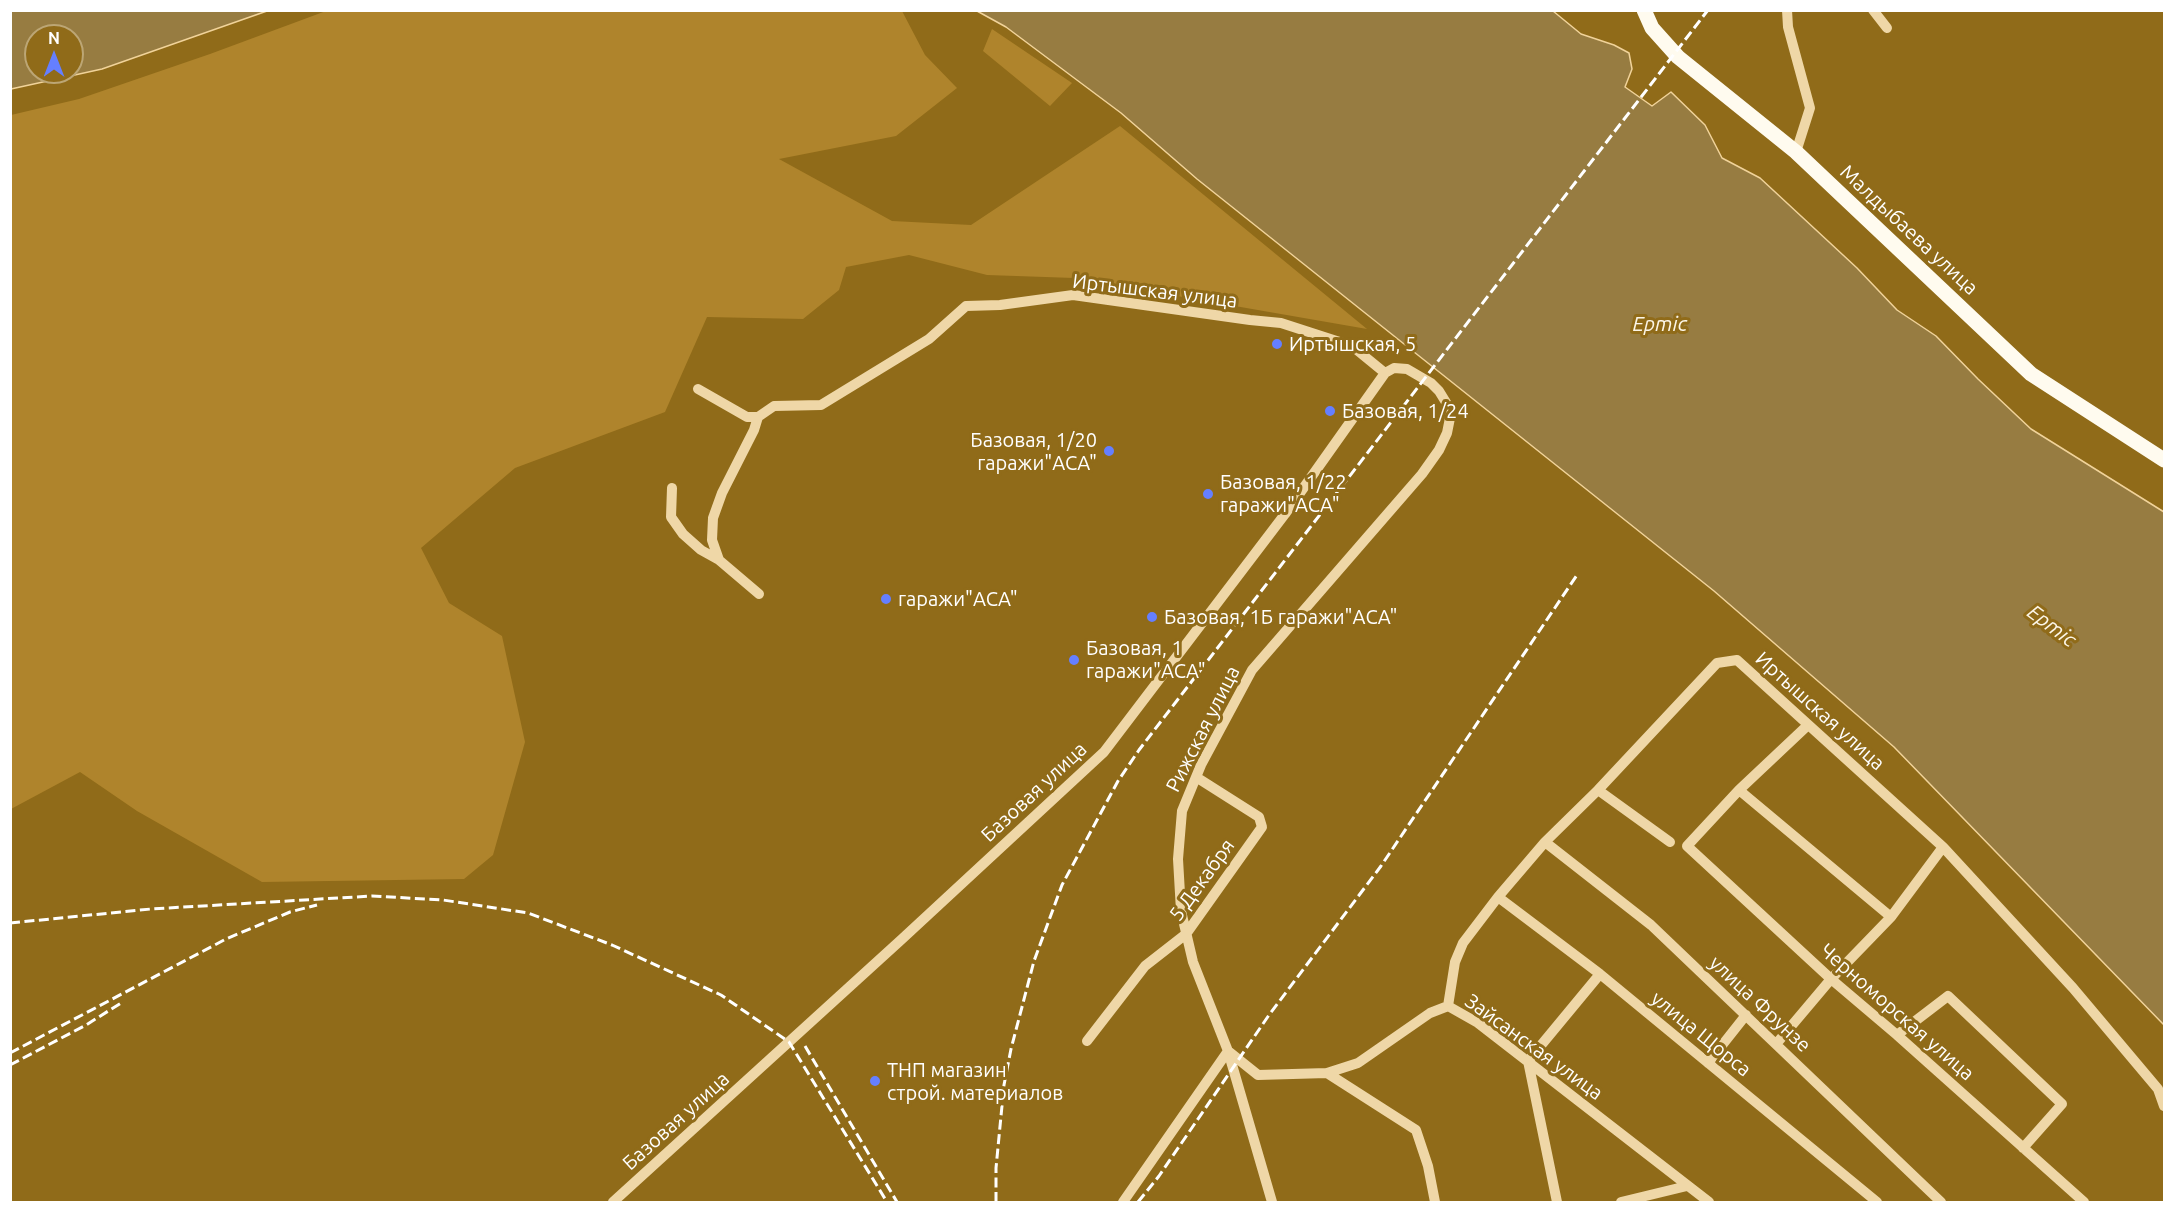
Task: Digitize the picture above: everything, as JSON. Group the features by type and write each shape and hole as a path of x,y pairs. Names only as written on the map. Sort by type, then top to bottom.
{"main road":[{"name":"Малдыбаева улица","path":"1644,10 1652,28 1678,57 1796,152 2031,374 2164,460"}],"street":[{"path":"1787,10 1788,27 1810,108 1796,152"},
{"path":"1873,10 1887,28"},
{"name":"Иртышская улица","path":"758,417 774,406 821,405 929,339 966,306 1000,305 1073,296 1281,323 1352,346 1384,373"},
{"name":"Рижская улица","path":"1272,1203 1228,1051 1193,962 1186,934 1181,911 1178,859 1182,811 1196,777 1251,670 1422,474 1439,450 1447,433 1449,418 1447,404 1439,391 1419,375 1407,369 1394,368 1384,373"},
{"name":"Базовая улица","path":"613,1203 1104,752 1285,514 1384,373"},
{"path":"698,388 747,417 758,417 754,430 722,493 713,518 712,540 719,560"},
{"path":"672,488 670,517 683,534 701,550 719,560 759,594"},
{"name":"Иртышская улица","path":"1448,1006 1455,962 1463,942 1498,897 1545,842 1598,790 1717,663 1737,660 1943,847 2073,988 2158,1089 2164,1106"},
{"path":"1808,724 1739,790 1891,917"},
{"name":"5 Декабря","path":"1087,1041 1145,966 1186,934 1262,827 1259,817 1196,777"},
{"path":"1598,790 1670,842"},
{"name":"Черноморская улица","path":"1739,790 1687,846 1831,979 1898,1035 2084,1203"},
{"name":"улица Фрунзе","path":"1545,842 1651,925 1777,1043 1941,1203"},
{"path":"1777,1043 1831,979 1891,917 1943,847"},
{"name":"улица Щорса","path":"1498,897 1600,974 1877,1203"},
{"path":"1557,1203 1528,1061 1600,974"},
{"path":"1898,1035 1948,996 2062,1104 2023,1148"},
{"name":"Зайсанская улица","path":"1228,1051 1258,1075 1327,1073 1358,1063 1430,1013 1448,1006 1478,1023 1705,1201"},
{"path":"1708,1063 1746,1015"},
{"path":"1123,1203 1228,1051"},
{"path":"1327,1073 1416,1130 1428,1166 1435,1203"},
{"path":"1621,1203 1687,1186"}],"shaded area":[{"path":"326,11 902,11 925,55 957,88 896,136 779,159 892,221 971,225 1120,126 1367,329 1074,278 987,275 909,255 846,267 839,290 803,319 707,317 665,412 515,468 421,548 449,603 502,636 525,742 493,855 464,879 262,882 137,811 80,772 11,809 11,115 79,99"},
{"path":"992,29 1072,83 1050,106 983,51"}],"water":[{"path":"11,10 267,11 102,69 84,73 84,24 24,24 24,84 34,84 11,89"},
{"name":"Ертіс","path":"977,11 1553,11 1581,34 1614,45 1629,53 1632,69 1625,87 1652,106 1671,92 1705,125 1722,158 1760,178 1857,268 1897,310 1936,336 2031,429 2164,512 2164,1025 1894,747 1714,591 1197,179 1121,113 1006,27"}],"railway":[{"path":"996,1202 996,1168 1004,1085 1034,961 1062,885 1118,781 1139,750 1708,10"},
{"path":"1138,1202 1159,1176 1269,1015 1381,866 1577,575"},
{"path":"10,923 151,909 372,896 443,900 528,913 612,945 721,995 789,1042 887,1202"},
{"path":"10,1053 226,939 290,912 317,905"},
{"path":"10,1065 86,1025 121,1003"},
{"path":"805,1046 897,1202"}],"place":[{"name":"Иртышская, 5","path":"1277,344"},
{"name":"Базовая, 1/24","path":"1330,411"},
{"name":"Базовая, 1/20 гаражи\"ACА\"","path":"1109,451"},
{"name":"Базовая, 1/22 гаражи\"ACА\"","path":"1208,494"},
{"name":"гаражи\"ACА\"","path":"886,599"},
{"name":"Базовая, 1Б гаражи\"ACА\"","path":"1152,617"},
{"name":"Базовая, 1 гаражи\"ACА\"","path":"1074,660"},
{"name":"ТНП магазин строй. материалов","path":"875,1081"}]}
